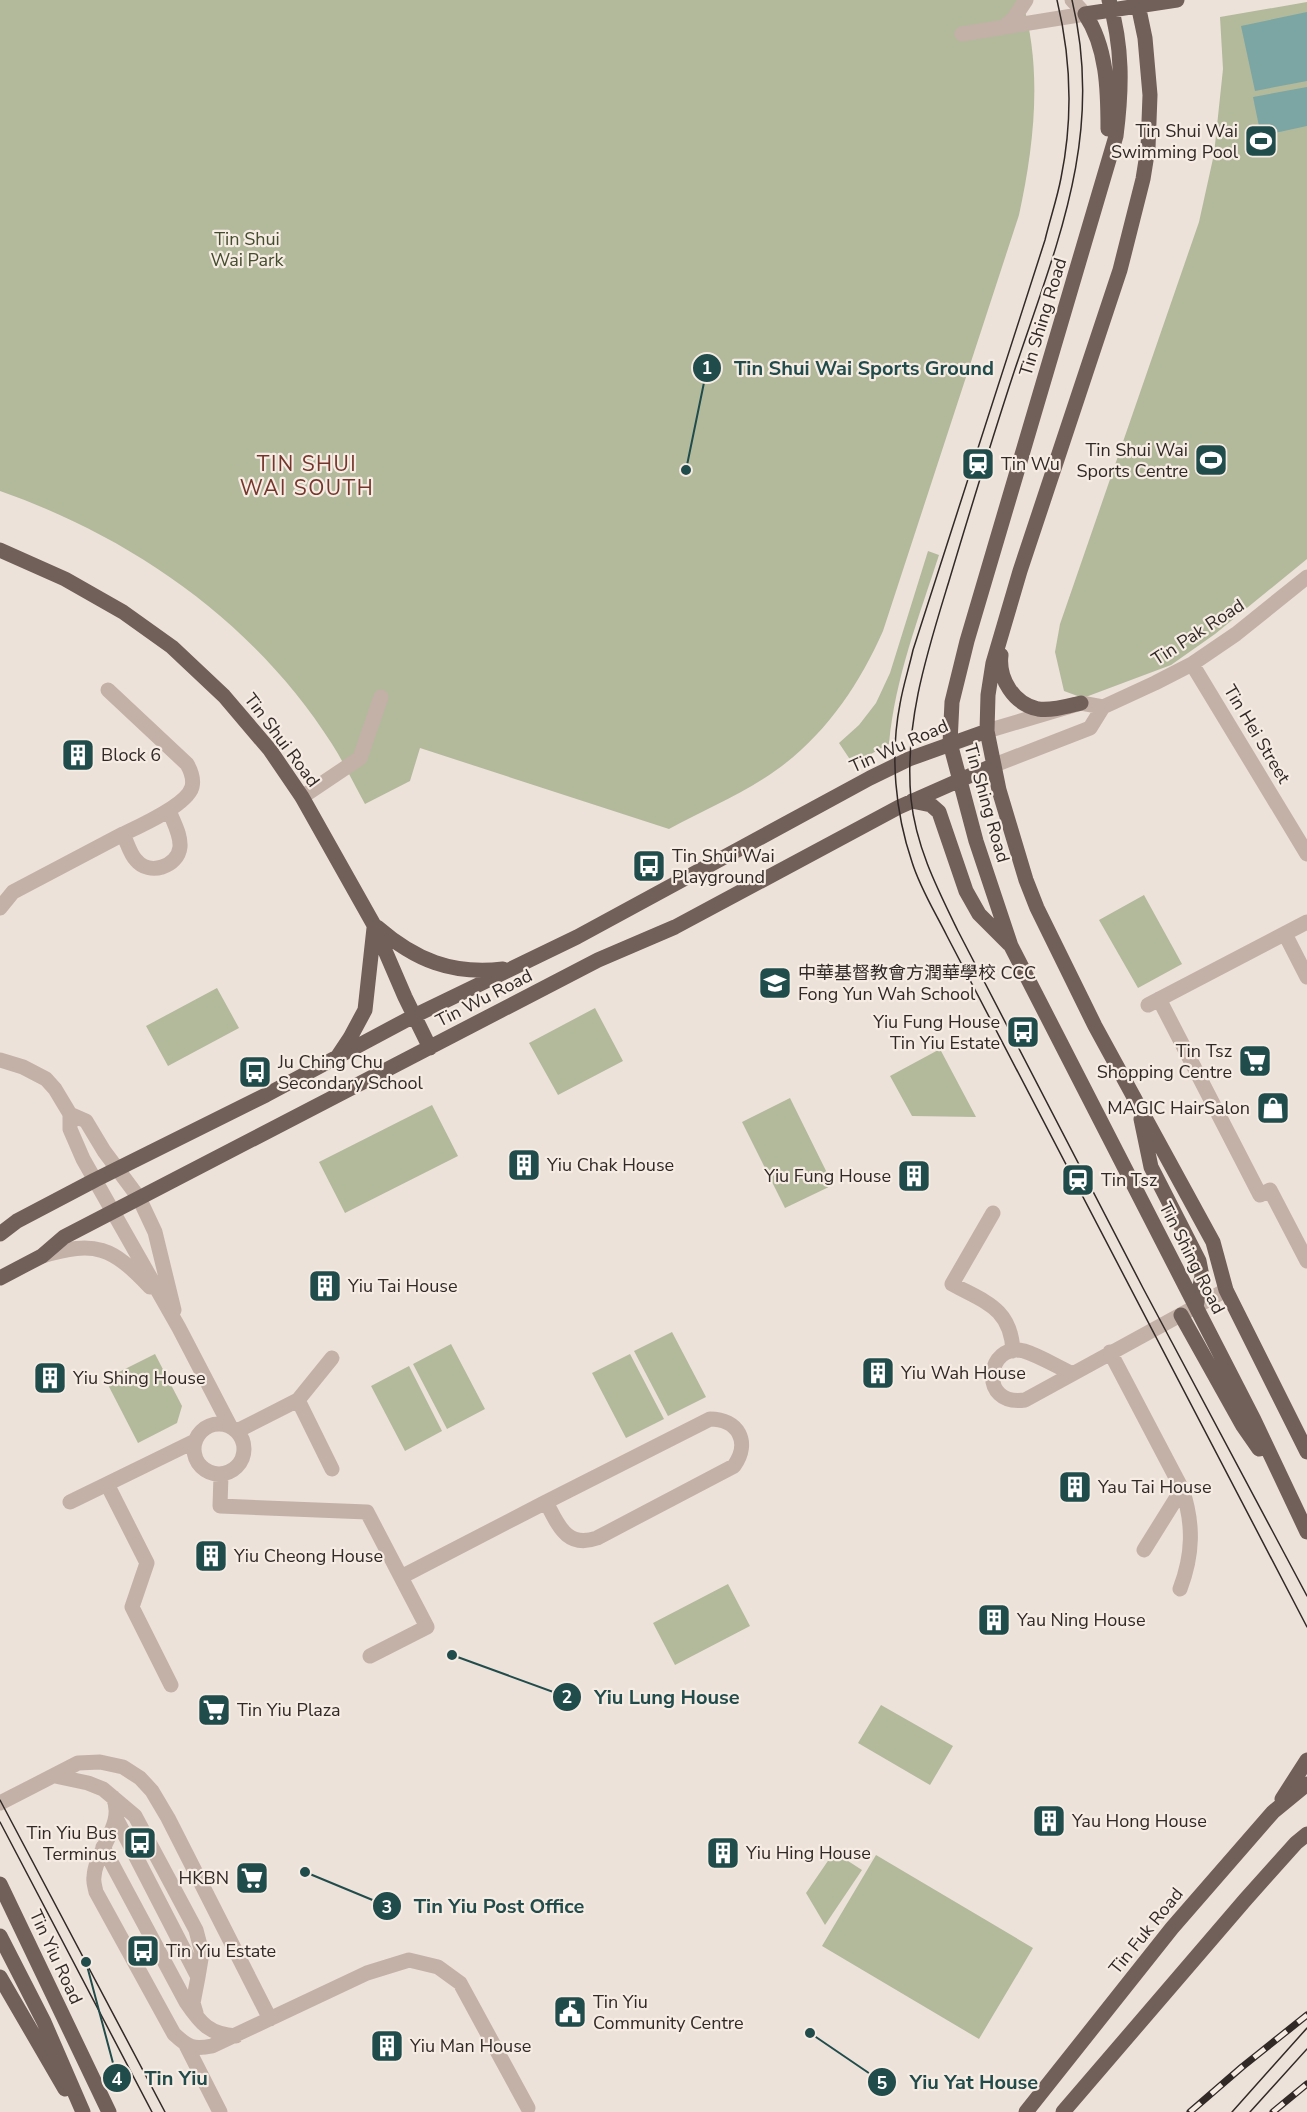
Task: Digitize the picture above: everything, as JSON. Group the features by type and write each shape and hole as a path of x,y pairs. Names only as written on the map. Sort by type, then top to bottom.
{"main road":[{"path":"1108,161 1108,102 1104,67 1099,40 1085,14 1110,5 1177,0"},
{"name":"Tin Shing Road","path":"1138,3 1145,38 1150,95 1148,148 1143,179 1120,270 993,663 988,695 987,731 992,766 1026,880 1037,908 1095,1026 1213,1242 1226,1290 1307,1452"},
{"name":"Tin Shing Road","path":"1110,5 1121,60 1116,136 967,641 952,702 950,743 958,780 981,858 1011,946 1254,1420 1307,1532"},
{"name":"Tin Shui Road","path":"0,550 65,579 123,612 172,647 224,696 270,750 302,797 374,926 430,1048"},
{"path":"1004,626 999,665 1003,678 1012,693 1038,709 1081,703"},
{"name":"Tin Wu Road","path":"0,1234 17,1221 95,1180 414,1016 576,937 870,778 950,743 987,731"},
{"name":"Tin Wu Road","path":"0,1278 42,1256 64,1237 598,960 675,927 912,801 992,766"},
{"path":"912,801 931,805 939,812 966,891 979,914 1011,946"},
{"path":"374,926 396,944 423,960 468,970 488,971 513,968"},
{"path":"337,1057 365,1010 374,926"},
{"path":"1137,1101 1151,1167 1200,1261 1202,1276 1196,1307"},
{"path":"1181,1315 1243,1426 1283,1484"},
{"path":"1273,1812 1307,1760"},
{"name":"Tin Fuk Road","path":"1026,2112 1172,1928 1273,1812 1307,1784"},
{"path":"1063,2112 1245,1900 1296,1843 1307,1834"},
{"name":"Tin Yiu Road","path":"0,1884 109,2112"},
{"path":"0,1936 44,2022 81,2112"},
{"path":"0,1977 29,2029 81,2112"}],"street":[{"path":"1005,26 1014,18 1026,0"},
{"path":"1072,0 1085,14"},
{"path":"962,34 1085,14"},
{"name":"Tin Pak Road","path":"992,766 1090,728 1102,707 1192,664 1236,634 1307,577"},
{"name":"Tin Hei Street","path":"1192,664 1307,854"},
{"path":"0,908 14,892 169,810 188,794 192,787 191,771 187,764 108,690"},
{"path":"302,797 360,758 381,698"},
{"path":"987,731 1081,703 1102,707"},
{"path":"123,834 135,860 153,869 165,867 175,859 180,848 178,834 169,810"},
{"path":"1307,922 1153,1002 1260,1195 1270,1190 1307,1261"},
{"path":"1285,934 1307,977"},
{"path":"0,1060 23,1067 46,1079 55,1089 70,1114 70,1129 95,1180 233,1429 242,1437 244,1445 242,1462 229,1473 212,1474 199,1464 195,1457 195,1441 199,1433 213,1425 233,1429 298,1400 332,1358"},
{"path":"70,1114 86,1121 139,1198 155,1232 178,1328"},
{"path":"993,1213 952,1284 998,1310 1010,1331 1013,1351"},
{"path":"42,1256 75,1249 106,1251 120,1257 164,1302"},
{"path":"1071,1373 1023,1351 1013,1351 997,1360 992,1377 994,1386 1007,1400 1025,1400 1226,1290"},
{"path":"1110,1352 1182,1489 1189,1515 1191,1544 1188,1567 1180,1589"},
{"path":"298,1400 332,1469"},
{"path":"401,1577 546,1502 710,1419 727,1421 739,1433 742,1442 740,1458 727,1471 588,1541 580,1541 564,1534 546,1502"},
{"path":"70,1502 195,1441"},
{"path":"221,1475 220,1506 367,1512 427,1627 370,1656"},
{"path":"107,1484 147,1563 132,1607 171,1685"},
{"path":"1144,1550 1182,1489"},
{"path":"0,1803 78,1764 100,1762 123,1767 140,1778 152,1791 270,2019"},
{"path":"55,1776 88,1783 103,1789 135,1816 196,1930 202,1953 193,2003 197,2019"},
{"path":"113,1797 117,1806 116,1818 96,1864 93,1878 96,1892 174,2034 186,2045 220,2112"},
{"path":"116,1818 198,1977"},
{"path":"104,1847 197,2019 220,2035 236,2036"},
{"path":"186,2045 199,2049 212,2046 367,1973 409,1960 438,1967 460,1983 528,2108"}],"green space":[{"name":"Tin Shui Wai Park","path":"0,0 1022,0 1029,26 1032,53 1034,108 1029,162 1019,215 883,631 848,695 819,732 783,765 763,779 669,829 420,748 410,781 365,804 332,744 301,700 266,660 228,623 187,590 144,560 98,533 50,510 0,491"},
{"name":"Tin Shui Wai Sports Centre","path":"1307,2 1307,559 1215,634 1171,665 1083,698 1064,691 1055,652 1060,624 1199,222 1214,154 1223,69 1220,17"},
{"path":"928,551 939,555 902,672 889,744 853,764 839,743 859,725 876,703 890,673"},
{"path":"1144,895 1182,964 1138,988 1099,920"},
{"path":"217,988 239,1028 168,1066 146,1026"},
{"path":"595,1008 623,1061 558,1095 529,1043"},
{"path":"940,1049 976,1117 912,1116 890,1076"},
{"path":"790,1098 833,1185 785,1208 742,1122"},
{"path":"432,1105 458,1156 345,1213 319,1162"},
{"path":"672,1332 706,1397 668,1416 634,1351"},
{"path":"451,1344 485,1409 447,1429 413,1364"},
{"path":"155,1354 182,1406 177,1423 138,1443 105,1379"},
{"path":"630,1354 664,1419 626,1438 592,1373"},
{"path":"409,1366 442,1431 405,1451 371,1386"},
{"path":"728,1584 750,1626 675,1665 653,1623"},
{"path":"881,1705 953,1746 930,1785 858,1743"},
{"path":"834,1852 862,1870 825,1925 806,1893"},
{"path":"876,1855 1033,1948 979,2039 822,1946"}],"water":[{"path":"1307,12 1307,81 1255,91 1241,26"},
{"path":"1307,87 1307,126 1261,136 1253,97"}],"tram line":[{"path":"1057,0 1068,66 1069,89 1065,156 1058,194 913,650 901,697 895,743 898,803 906,843 928,900 1307,1627"},
{"path":"1072,0 1081,50 1083,98 1079,144 1071,190 1060,235 989,450 925,662 911,743 911,799 923,851 942,899 1143,1288 1307,1596"},
{"path":"0,1800 165,2112"},
{"path":"0,1822 152,2112"},
{"path":"1232,2112 1307,2028"},
{"path":"1250,2112 1307,2049"}],"railway":[{"path":"1190,2112 1307,2015"},
{"path":"1273,2112 1307,2084"}],"place":[{"name":"Tin Shui Wai Swimming Pool","path":"1261,141"},
{"name":"Tin Shui Wai Sports Centre","path":"1211,460"},
{"name":"Tin Wu","path":"978,464"},
{"name":"Tin Shui Wai Sports Ground","path":"686,470"},
{"name":"Block 6","path":"78,755"},
{"name":"Tin Shui Wai Playground","path":"649,866"},
{"name":"中華基督教會方潤華學校 CCC Fong Yun Wah School","path":"775,983"},
{"name":"Yiu Fung House Tin Yiu Estate","path":"1023,1032"},
{"name":"Tin Tsz Shopping Centre","path":"1255,1061"},
{"name":"Ju Ching Chu Secondary School","path":"255,1072"},
{"name":"MAGIC HairSalon","path":"1273,1108"},
{"name":"Yiu Chak House","path":"524,1165"},
{"name":"Yiu Fung House","path":"914,1176"},
{"name":"Tin Tsz","path":"1078,1180"},
{"name":"Yiu Tai House","path":"325,1286"},
{"name":"Yiu Wah House","path":"878,1373"},
{"name":"Yiu Shing House","path":"50,1378"},
{"name":"Yau Tai House","path":"1075,1487"},
{"name":"Yiu Cheong House","path":"211,1556"},
{"name":"Yau Ning House","path":"994,1620"},
{"name":"Yiu Lung House","path":"452,1655"},
{"name":"Tin Yiu Plaza","path":"214,1710"},
{"name":"Yau Hong House","path":"1049,1821"},
{"name":"Tin Yiu Bus Terminus","path":"140,1843"},
{"name":"Yiu Hing House","path":"723,1853"},
{"name":"Tin Yiu Post Office","path":"305,1872"},
{"name":"HKBN","path":"252,1878"},
{"name":"Tin Yiu Estate","path":"143,1951"},
{"name":"Tin Yiu","path":"86,1962"},
{"name":"Tin Yiu Community Centre","path":"570,2012"},
{"name":"Yiu Yat House","path":"810,2033"},
{"name":"Yiu Man House","path":"387,2046"}],"district":[{"name":"TIN SHUI WAI SOUTH","path":"307,476"}]}
